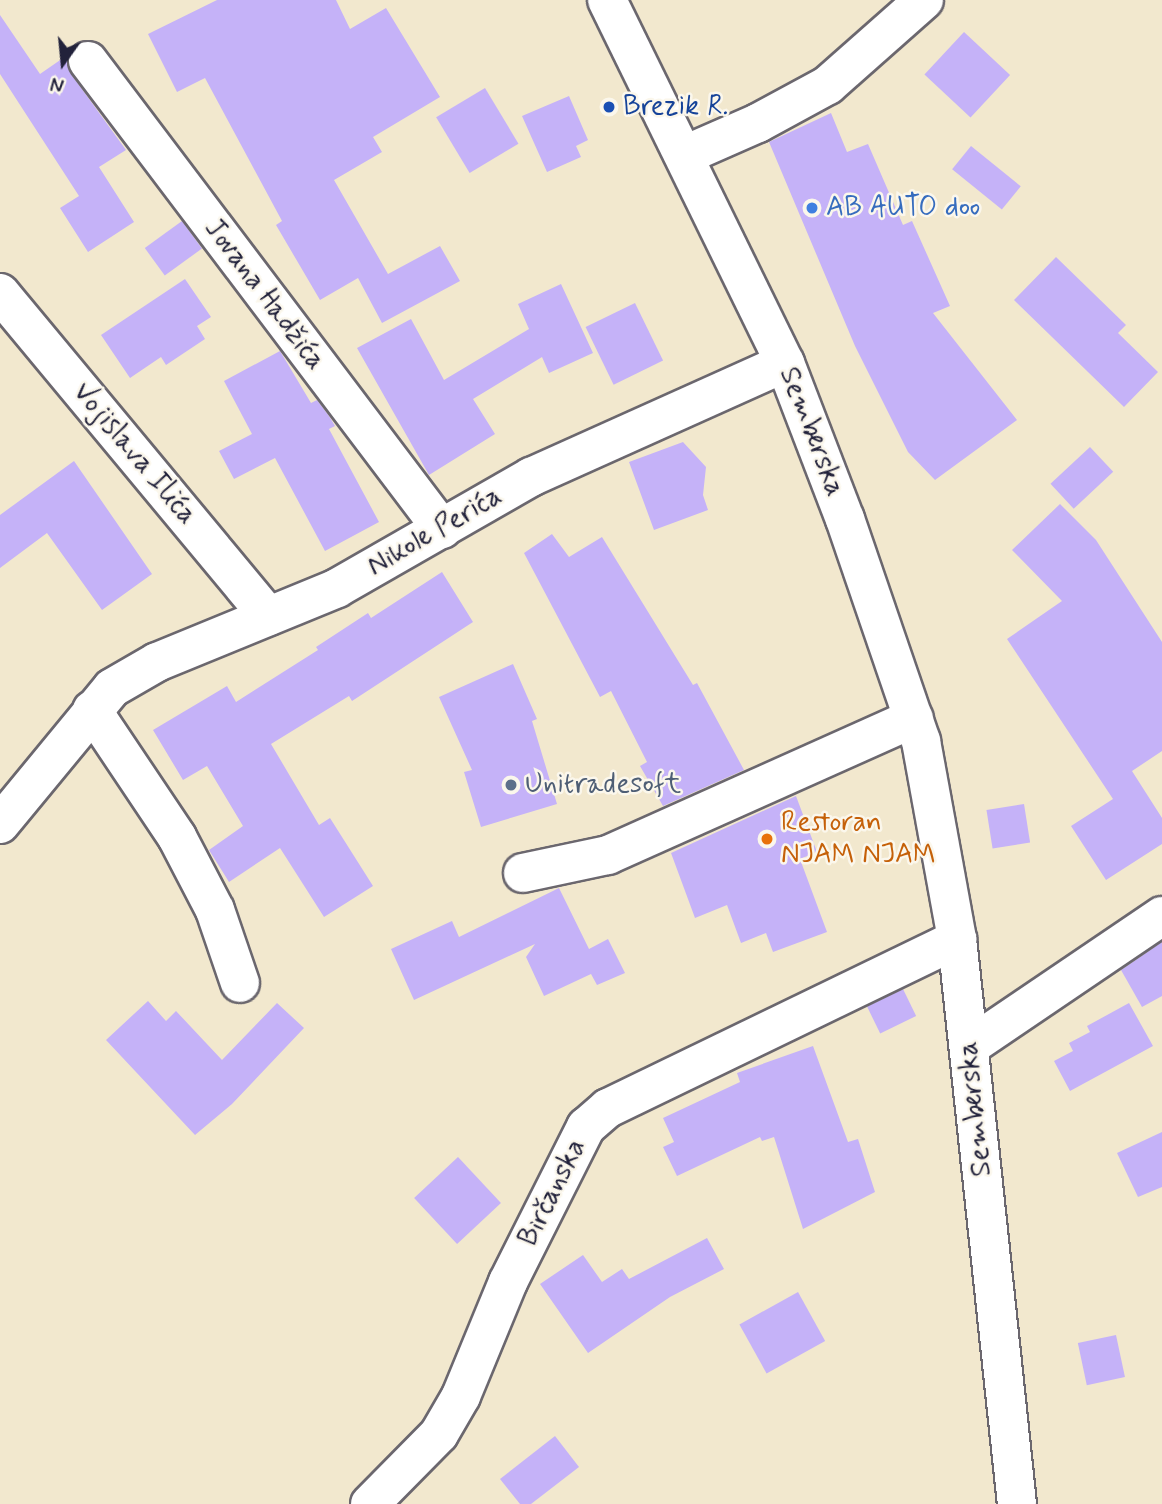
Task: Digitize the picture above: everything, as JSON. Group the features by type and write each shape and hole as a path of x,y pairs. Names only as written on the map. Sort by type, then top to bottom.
{"street":[{"name":"Semberska","path":"607,0 785,363 914,718 957,939 1017,1504"},
{"path":"685,155 758,124 828,85 924,0"},
{"name":"Jovana Hadžića","path":"88,61 442,528"},
{"name":"Vojislava Ilića","path":"0,293 268,616"},
{"name":"Nikole Perića","path":"0,824 112,688 157,662 337,588 531,477 785,363"},
{"path":"92,710 177,837 215,910 240,983"},
{"path":"523,873 608,855 914,718"},
{"path":"970,1046 1162,916"},
{"name":"Birčanska","path":"370,1504 439,1434 461,1396 508,1282 586,1127 608,1108 957,939"}],"building":[{"path":"217,0 336,0 350,29 386,8 440,97 373,137 382,152 334,180 388,274 440,246 460,281 382,323 358,278 320,300 276,225 282,221 205,78 177,92 148,34"},
{"path":"0,15 40,74 66,56 71,74 126,150 99,167 134,222 88,252 60,208 79,196 0,74"},
{"path":"964,32 1010,75 971,117 924,74"},
{"path":"485,88 518,144 470,173 436,117"},
{"path":"569,96 588,140 576,146 581,157 547,172 522,116"},
{"path":"831,113 847,152 868,144 903,225 912,221 950,306 933,313 1017,420 935,480 908,452 855,346 769,142"},
{"path":"971,146 1021,186 1002,210 952,169"},
{"path":"182,221 202,249 165,276 145,248"},
{"path":"1056,257 1126,325 1118,333 1158,372 1124,407 1014,300"},
{"path":"185,279 211,317 197,326 205,339 166,365 161,357 130,378 101,335"},
{"path":"561,284 593,353 549,373 542,357 473,399 495,434 429,475 357,348 411,319 444,380 529,329 518,304"},
{"path":"635,303 663,361 614,385 586,327"},
{"path":"280,351 311,403 317,400 335,426 329,429 379,522 325,551 275,458 234,479 219,451 252,434 224,381"},
{"path":"683,442 706,467 703,495 708,510 654,530 629,462"},
{"path":"1090,447 1113,472 1074,509 1051,484"},
{"path":"74,461 152,574 102,610 47,533 0,568 0,515"},
{"path":"1060,504 1096,540 1162,642 1162,751 1132,771 1162,818 1162,844 1106,880 1071,826 1113,799 1007,639 1062,601 1012,550"},
{"path":"552,534 569,557 602,537 693,685 697,683 744,770 663,806 640,766 647,762 611,691 600,697 524,553"},
{"path":"442,572 473,622 352,701 349,696 271,744 319,825 330,818 373,886 324,917 280,848 229,882 209,850 243,826 207,766 183,780 153,730 227,686 236,702 318,650 316,647 368,613 371,618"},
{"path":"513,664 537,719 532,721 557,804 481,827 464,772 472,770 439,697"},
{"path":"796,796 817,852 800,859 827,932 773,952 766,933 741,943 727,905 695,918 671,853"},
{"path":"1024,804 1030,843 993,848 986,810"},
{"path":"559,888 589,949 608,939 625,973 597,985 591,974 544,996 526,957 535,944 414,1000 391,949 452,921 459,937"},
{"path":"1162,942 1162,996 1142,1007 1121,970"},
{"path":"903,989 916,1016 880,1033 867,1007"},
{"path":"148,1001 166,1021 176,1011 222,1060 277,1003 304,1028 232,1104 195,1135 106,1040"},
{"path":"1129,1003 1153,1046 1070,1091 1054,1061 1073,1051 1069,1043 1090,1032 1087,1026"},
{"path":"813,1046 848,1142 858,1139 875,1192 803,1229 774,1137 762,1141 760,1137 677,1176 663,1147 674,1142 663,1118 740,1082 737,1073"},
{"path":"1162,1132 1162,1187 1138,1197 1117,1153"},
{"path":"458,1157 501,1203 457,1244 414,1198"},
{"path":"707,1238 724,1269 670,1297 588,1353 540,1284 583,1255 602,1282 622,1269 629,1279"},
{"path":"798,1292 825,1341 767,1373 739,1324"},
{"path":"1116,1335 1125,1377 1087,1385 1078,1343"},
{"path":"555,1436 579,1467 531,1504 520,1504 500,1479"}],"place":[{"name":"Brezik R.","path":"609,107"},
{"name":"AB AUTO doo","path":"812,208"},
{"name":"Unitradesoft","path":"511,785"},
{"name":"Restoran NJAM NJAM","path":"767,839"}]}
